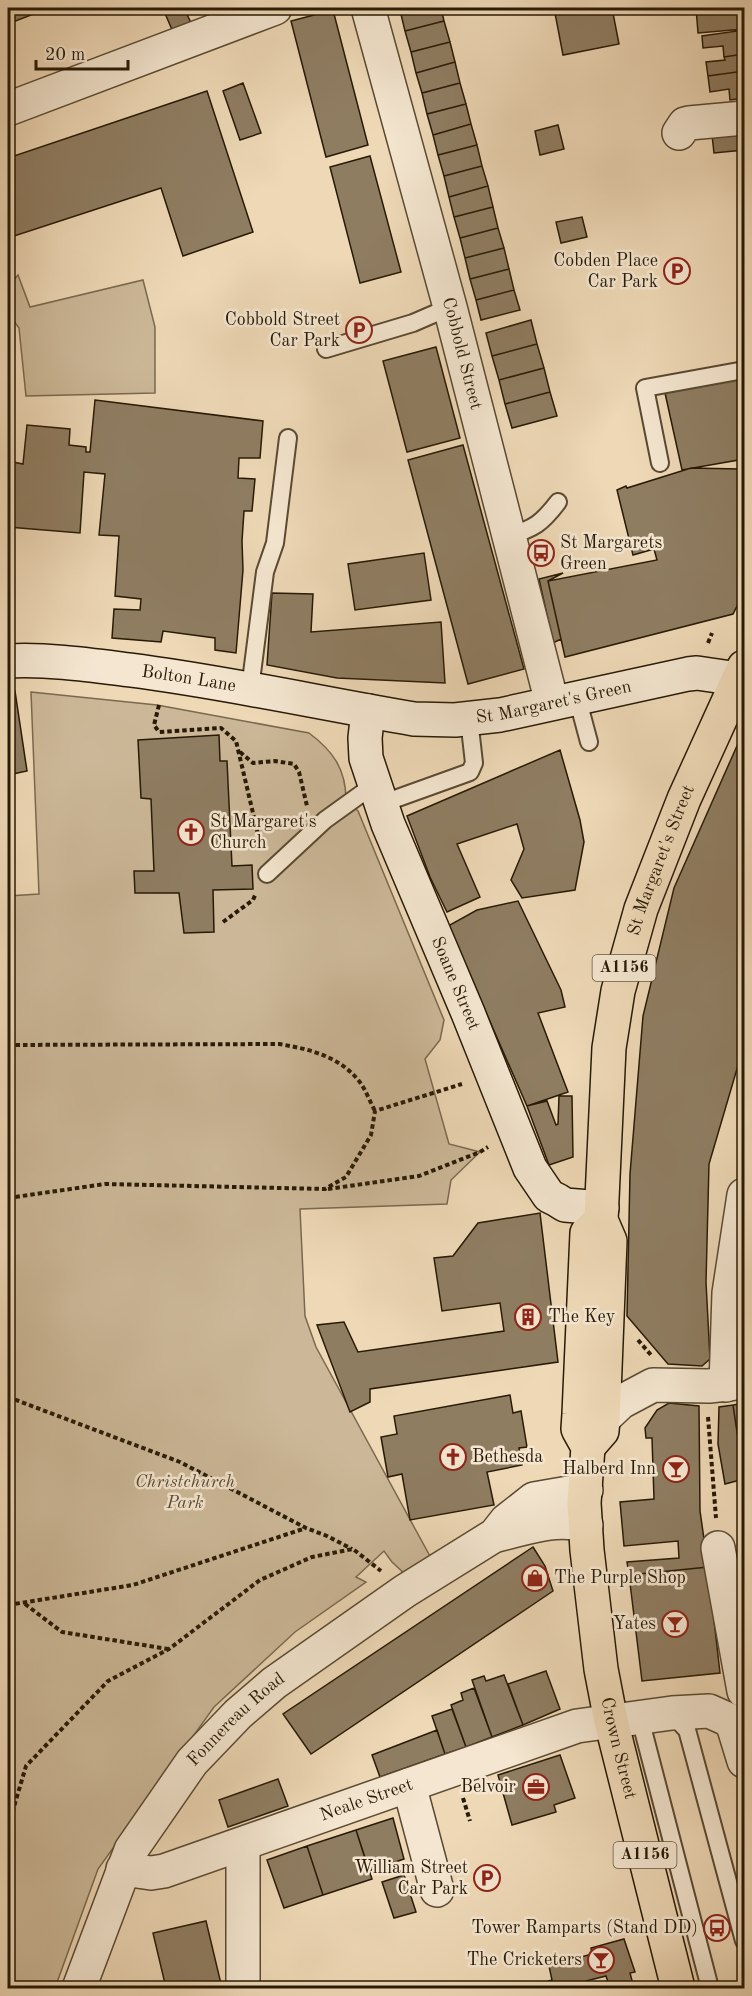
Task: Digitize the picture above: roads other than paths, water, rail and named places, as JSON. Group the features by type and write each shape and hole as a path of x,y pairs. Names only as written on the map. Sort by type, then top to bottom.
{"main road":[{"name":"St Margaret's Street","path":"602,1214 609,1048 618,991 640,909 684,799 741,673"},
{"name":"A1156","path":"585,1506 595,1433 578,1429 587,1233 602,1214"},
{"name":"Crown Street","path":"585,1506 600,1659 621,1720 678,1989"}],"street":[{"path":"8,109 276,8"},
{"name":"Cobbold Street","path":"368,8 450,308 508,536 565,700"},
{"path":"679,133 685,124 689,123 744,118"},
{"name":"Bolton Lane","path":"8,661 88,664 165,674 368,711"},
{"name":"St Margaret's Green","path":"368,711 414,719 469,719 500,715 688,674 741,673"},
{"name":"Soane Street","path":"368,711 365,738 366,758 388,824 531,1168 549,1196 565,1204 602,1214"},
{"path":"595,1433 621,1402 653,1385 726,1384 729,1293 744,1195"},
{"name":"Fonnereau Road","path":"79,1989 131,1850 145,1826 192,1762 238,1714 274,1683 405,1591 495,1535 506,1521 534,1499 585,1506"},
{"path":"718,1548 744,1691"},
{"path":"736,1711 735,1729 744,1761"},
{"name":"Neale Street","path":"123,1869 151,1873 164,1871 577,1726 672,1713 736,1711"},
{"path":"409,1785 437,1890"},
{"path":"243,1844 243,1989"}],"lane":[{"path":"326,349 413,323 450,308"},
{"path":"660,463 645,388 744,370"},
{"path":"250,689 265,572 275,543 288,438"},
{"path":"508,536 529,530 542,522 558,502"},
{"path":"565,700 590,742"},
{"path":"267,874 317,828 378,794 470,772 474,763 469,719"},
{"path":"672,1713 685,1728 686,1726 744,1941"},
{"path":"621,1720 643,1730 711,1989"}],"place":[{"name":"Cobden Place Car Park","path":"677,271"},
{"name":"Cobbold Street Car Park","path":"359,330"},
{"name":"St Margarets Green","path":"541,553"},
{"name":"St Margaret's Church","path":"191,832"},
{"name":"The Key","path":"528,1317"},
{"name":"Bethesda","path":"453,1457"},
{"name":"Halberd Inn","path":"676,1469"},
{"name":"The Purple Shop","path":"535,1578"},
{"name":"Yates","path":"675,1624"},
{"name":"Belvoir","path":"536,1787"},
{"name":"William Street Car Park","path":"487,1878"},
{"name":"Tower Ramparts (Stand DD)","path":"717,1928"},
{"name":"The Cricketers","path":"601,1960"}],"park label":[{"name":"Christchurch Park","path":"185,1492"}]}
